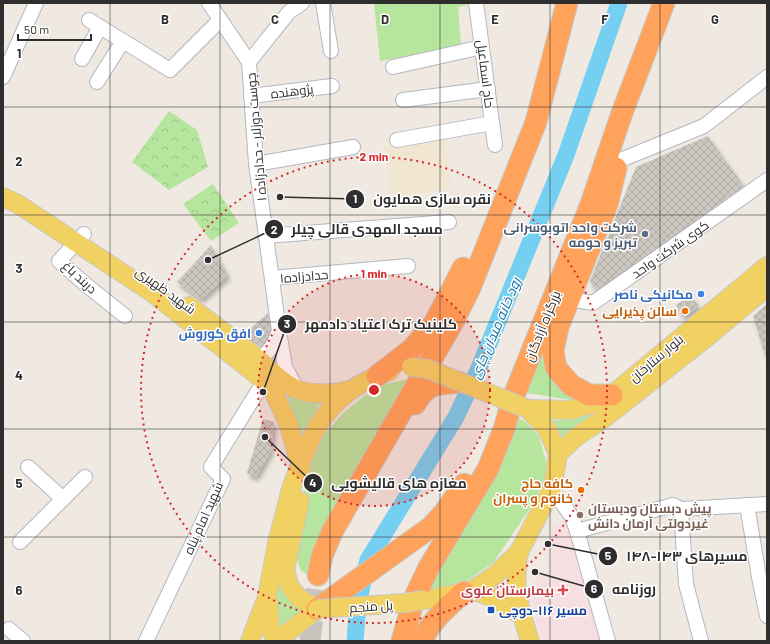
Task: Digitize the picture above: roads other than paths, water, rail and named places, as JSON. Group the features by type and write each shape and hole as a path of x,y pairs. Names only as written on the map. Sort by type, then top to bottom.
{"highway":[{"path":"377,376 412,349 434,324 462,273 528,106 546,46 567,3"},
{"path":"459,382 438,383 427,388 420,395 340,539 318,575 322,556 332,532 453,322 470,288 536,122 567,3"},
{"name":"بزرگراه آزادگان","path":"402,641 414,599 428,569 488,469 504,429 520,403 622,113 664,3"},
{"path":"612,395 589,395 571,385 556,368 553,351 558,327 568,299 607,205 618,161 622,113"},
{"path":"317,609 431,527 444,513 520,403"},
{"path":"422,641 426,631 440,614 468,591"}],"main road":[{"name":"شهید ظهیری","path":"3,183 24,194 151,292 264,381 274,393 294,442 300,464 302,490 286,569 289,585 299,598 317,609"},
{"name":"شهید ظهیری","path":"3,196 160,284 258,359 287,385 312,393 324,394 350,390"},
{"name":"بلوار ستارخان","path":"520,403 570,410 592,404 612,395 767,266"},
{"name":"بلوار ستارخان","path":"558,454 576,438 606,417 706,338 767,287"},
{"path":"250,641 267,597 277,543 291,489 300,464 318,425 332,406 350,390 364,382 395,369 410,368 428,370 520,403 547,429 558,454 552,489 519,552 516,565 516,579 522,616 530,641"},
{"path":"468,591 494,576 519,552"},
{"path":"468,591 497,599 522,616"},
{"name":"پل منجم","path":"317,609 403,603 468,591"},
{"path":"267,597 270,625 276,641 317,609"}],"street":[{"path":"3,77 36,3"},
{"name":"چوست دوزلار - حدادزاده ۱","path":"209,3 249,62 256,164 279,331 285,367 297,389"},
{"path":"249,62 290,12 302,3"},
{"path":"323,3 331,51"},
{"name":"حاج اسماعیل","path":"476,3 495,145"},
{"path":"82,59 94,23 170,70 220,20"},
{"path":"97,82 123,41"},
{"path":"393,67 482,47"},
{"path":"618,161 704,126 767,77"},
{"name":"پژوهنده","path":"251,96 332,86"},
{"path":"403,100 488,89"},
{"path":"397,140 492,122"},
{"path":"256,164 353,147"},
{"name":"کوی شرکت واحد","path":"568,299 593,303 767,180"},
{"path":"266,236 449,222"},
{"name":"دربند باغ","path":"80,238 59,261 85,284 126,316"},
{"name":"حدادزاده۱","path":"272,278 408,266"},
{"path":"258,359 269,352 279,331"},
{"name":"شهید امام پناه","path":"146,641 223,479 211,467 264,381"},
{"path":"28,467 63,499"},
{"path":"20,542 86,477"},
{"path":"552,489 572,518 577,531 608,641"},
{"path":"577,531 673,505 681,510 767,504"},
{"path":"747,505 767,616"},
{"path":"681,510 686,584 701,641"},
{"path":"9,629 23,641"}],"waterway":[{"name":"رود خانه میدان چای","path":"355,641 358,603 368,560 456,417 479,368 566,155 619,3"}],"tunnel":[{"path":"310,641 318,575"}],"place":[{"name":"نقره سازی همایون","path":"280,197"},
{"name":"شرکت واحد اتوبوسرانی تبریز و حومه","path":"645,234"},
{"name":"مسجد المهدی قالی چیلر","path":"208,260"},
{"name":"مکانیکی ناصر","path":"701,294"},
{"name":"سالن پذیرایی","path":"685,311"},
{"name":"افق کوروش","path":"259,333"},
{"name":"کلینیک ترک اعتیاد دادمهر","path":"263,392"},
{"name":"مغازه های قالیشویی","path":"265,437"},
{"name":"کافه حاج‌ خانوم‌ و پسران","path":"581,490"},
{"name":"پیش دبستان ودبستان غیردولتی آرمان دانش","path":"580,515"},
{"name":"مسیرهای ۱۴۳-۱۴۸","path":"548,544"},
{"name":"روزنامه","path":"535,572"},
{"name":"بیمارستان علوی","path":"563,590"},
{"name":"مسیر ۱۱۶-دوچی","path":"491,610"}]}
